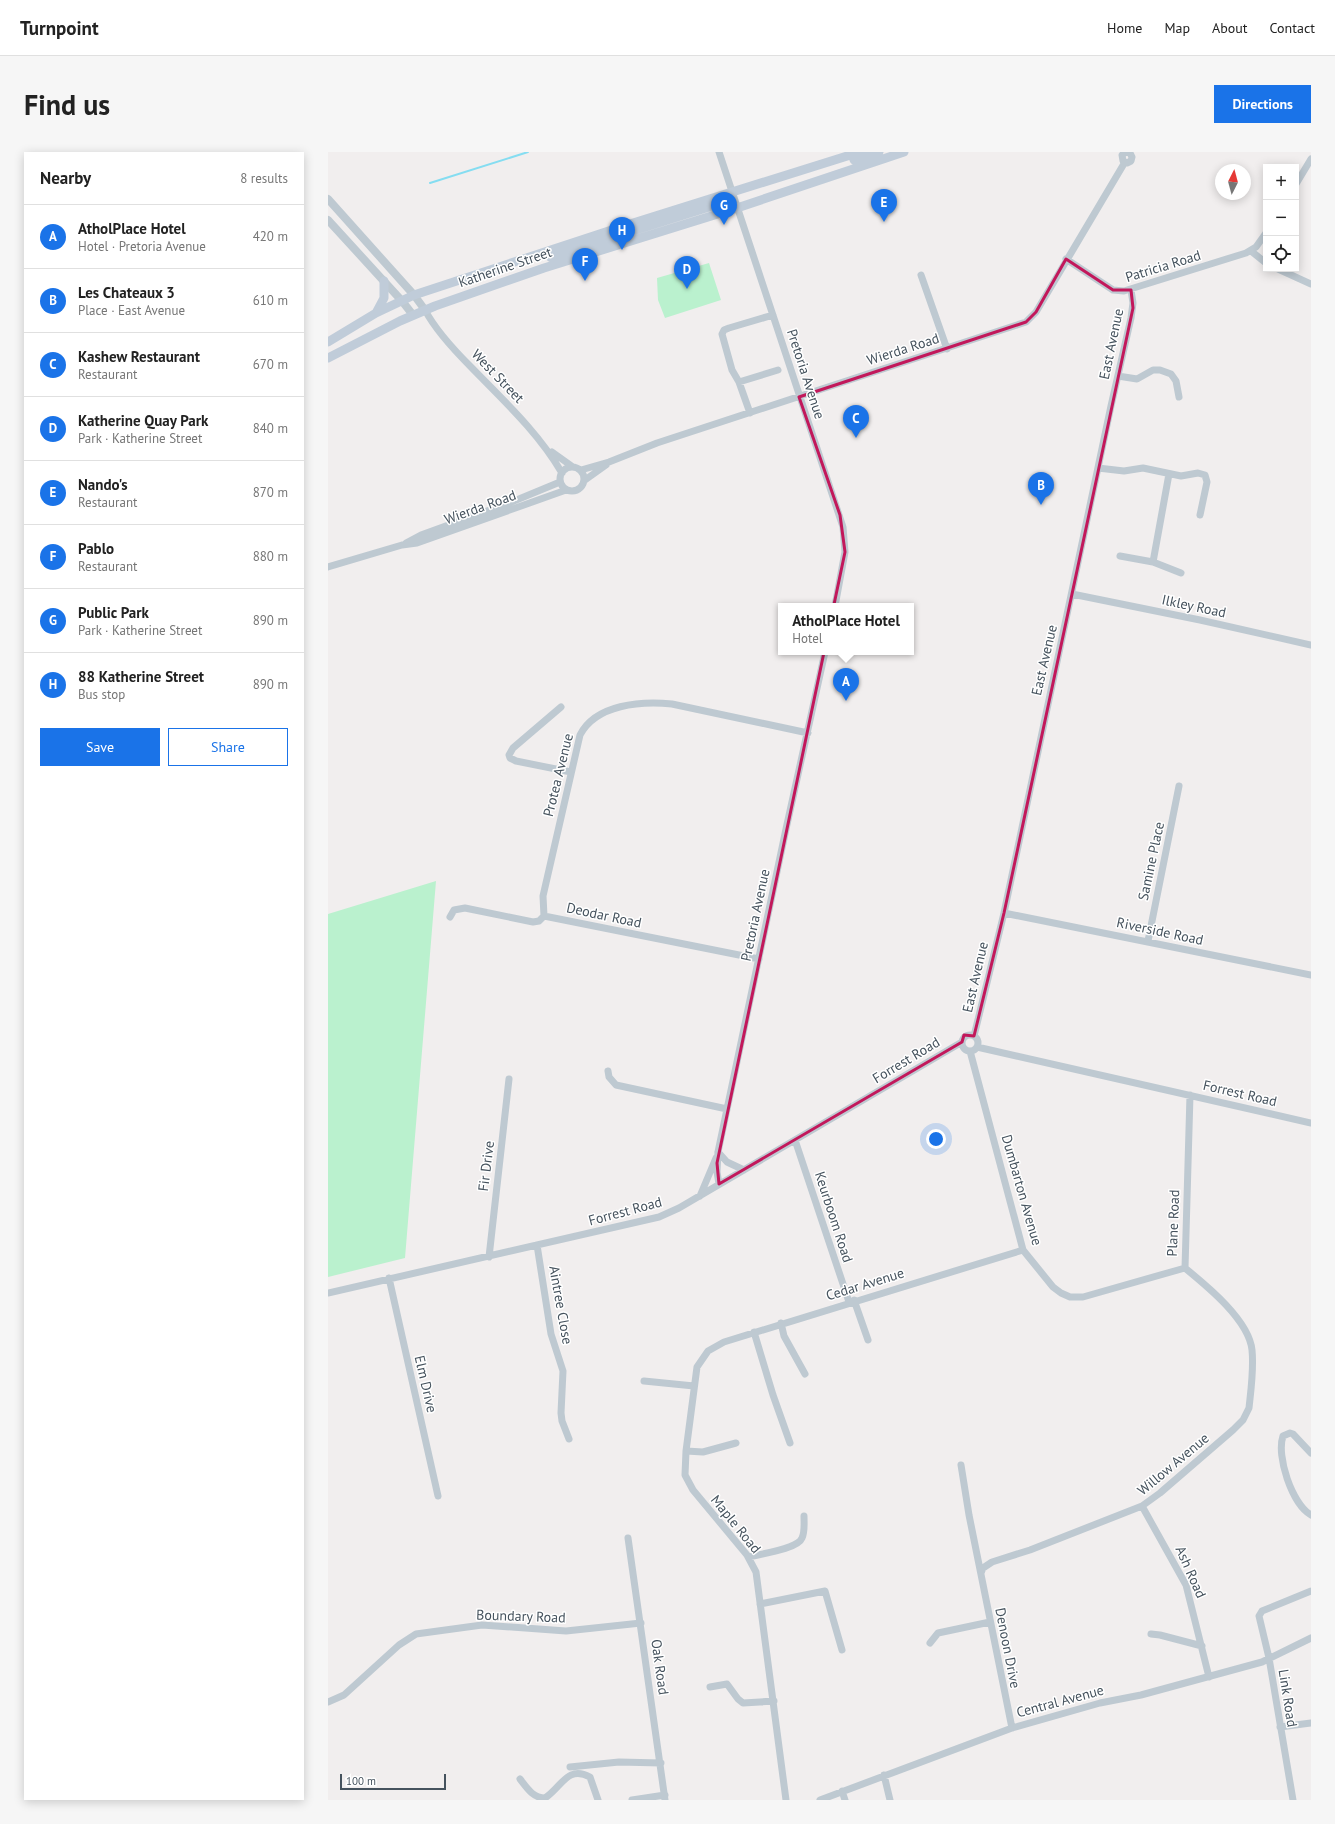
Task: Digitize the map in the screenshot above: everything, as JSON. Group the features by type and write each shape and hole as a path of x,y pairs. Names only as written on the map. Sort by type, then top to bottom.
{"main road":[{"name":"Katherine Street","path":"328,342 376,313 414,296 624,226 860,152"},
{"path":"732,193 757,191 879,152"},
{"name":"Katherine Street","path":"328,358 425,310 544,268 737,208 904,152"},
{"path":"414,296 452,288 725,202 737,208"},
{"path":"376,313 384,298 384,281"}],"street":[{"name":"Pretoria Avenue","path":"719,152 843,527 845,552 836,603"},
{"name":"Wierda Road","path":"580,470 609,462 657,443 947,349 1016,326 1029,320 1036,312 1066,259 1125,162 1131,161 1129,153"},
{"path":"1299,179 1311,159"},
{"name":"West Street","path":"328,199 414,296 425,310 431,321 456,352 524,421 548,449 562,472"},
{"path":"328,220 413,315 431,321"},
{"path":"1263,261 1251,251 1264,236"},
{"name":"Patricia Road","path":"1066,259 1113,290 1124,291 1251,251"},
{"path":"1285,272 1311,284"},
{"path":"921,275 947,349"},
{"name":"East Avenue","path":"974,1036 1004,913 1030,785 1133,308 1131,290"},
{"path":"750,413 739,382 732,370 722,334 724,330 729,328 773,315"},
{"path":"739,382 778,370"},
{"path":"1118,376 1137,379 1145,373 1153,370 1160,370 1171,374 1176,381 1179,397"},
{"name":"West Street","path":"548,449 573,467"},
{"name":"Wierda Road","path":"585,480 609,462"},
{"path":"573,467 583,473 585,480 579,490 575,491 566,490 560,482 562,472 573,467"},
{"path":"1098,468 1124,471 1143,468 1181,476 1198,473 1205,475 1207,482 1200,515"},
{"path":"1153,562 1169,474"},
{"name":"Wierda Road","path":"482,516 560,482"},
{"name":"Wierda Road","path":"328,567 402,545 417,543 482,516 566,490"},
{"path":"1120,556 1153,562 1181,573"},
{"name":"Ilkley Road","path":"1072,594 1200,620 1311,645"},
{"name":"Pretoria Avenue","path":"719,1184 717,1172 718,1152 758,959 824,655"},
{"name":"Protea Avenue","path":"544,916 543,896 580,735 586,726 602,714 633,704 658,702 808,733"},
{"path":"561,707 513,748 509,755 510,758 516,761 571,772"},
{"name":"Samine Place","path":"1148,941 1179,786"},
{"name":"Deodar Road","path":"450,917 454,910 465,908 530,921 539,921 544,916 758,959"},
{"name":"Riverside Road","path":"1004,913 1311,975"},
{"path":"965,1036 974,1036 978,1041 973,1049 964,1049 962,1042 965,1036"},
{"name":"Forrest Road","path":"328,1293 389,1278 641,1223 659,1217 700,1196 962,1042"},
{"name":"Forrest Road","path":"973,1049 1190,1095 1311,1123"},
{"name":"Dumbarton Avenue","path":"973,1049 1023,1250 1053,1287 1070,1297 1083,1297 1185,1268"},
{"path":"608,1071 609,1077 616,1084 727,1109"},
{"name":"Fir Drive","path":"489,1257 509,1079"},
{"name":"Plane Road","path":"1190,1095 1185,1268 1198,1278 1236,1317 1247,1333 1252,1348"},
{"name":"Keurboom Road","path":"796,1140 851,1301 868,1340"},
{"path":"700,1196 718,1152 727,1162 744,1170"},
{"name":"Aintree Close","path":"537,1245 551,1334 563,1371 561,1413 562,1421 569,1439"},
{"name":"Cedar Avenue","path":"716,1345 851,1301 1023,1250"},
{"name":"Elm Drive","path":"389,1278 438,1496"},
{"path":"781,1323 784,1336 805,1374"},
{"path":"754,1332 773,1395 790,1443"},
{"name":"Maple Road","path":"716,1345 700,1361 697,1367 685,1468 689,1485 749,1557 756,1572 786,1800"},
{"name":"Willow Avenue","path":"981,1572 983,1568 992,1562 1030,1550 1142,1506 1180,1476 1243,1420 1249,1408 1252,1348"},
{"path":"644,1381 694,1386"},
{"path":"1311,1453 1293,1434 1290,1433 1284,1436 1281,1448 1286,1477 1301,1505 1311,1514"},
{"path":"686,1451 702,1452 736,1443"},
{"name":"Denoon Drive","path":"961,1465 969,1515 1012,1728"},
{"name":"Ash Road","path":"1142,1506 1186,1585 1209,1677"},
{"path":"749,1557 791,1547 798,1543 803,1536 804,1516"},
{"name":"Oak Road","path":"628,1538 665,1798"},
{"path":"760,1604 825,1591 842,1650"},
{"name":"Link Road","path":"1293,1800 1269,1658 1259,1616 1262,1611 1311,1591"},
{"path":"930,1643 938,1633 990,1622"},
{"name":"Boundary Road","path":"328,1702 344,1695 409,1637 416,1634 482,1626 566,1631 641,1623"},
{"path":"1151,1634 1160,1634 1202,1646"},
{"name":"Central Avenue","path":"820,1800 1012,1728 1100,1703 1209,1677 1269,1658 1311,1638"},
{"path":"710,1687 727,1684 738,1699 747,1704 774,1701"},
{"path":"1280,1727 1311,1723"},
{"path":"570,1767 618,1762 661,1763"},
{"path":"520,1779 533,1794 540,1798 545,1798 568,1775 583,1773 590,1777 598,1800"},
{"path":"884,1776 890,1800"},
{"path":"842,1792 845,1800"},
{"path":"632,1800 665,1798"}],"highlighted area":[{"path":"1066,259 1113,290 1131,290 1133,308 1004,913 974,1036 964,1035 962,1042 719,1184 717,1163 845,552 840,515 799,397 1026,322 1036,312"}],"green space":[{"path":"709,263 721,300 665,318 658,300 657,278"},
{"path":"436,881 405,1258 328,1277 328,914"}],"waterway":[{"path":"430,183 528,152"}],"place":[{"name":"Nando's","path":"884,222"},
{"name":"Public Park","path":"724,225"},
{"name":"88 Katherine Street","path":"622,250"},
{"name":"Pablo","path":"585,281"},
{"name":"Katherine Quay Park","path":"687,289"},
{"name":"Kashew Restaurant","path":"856,438"},
{"name":"Les Chateaux 3","path":"1041,505"},
{"name":"AtholPlace Hotel","path":"846,701"}]}
